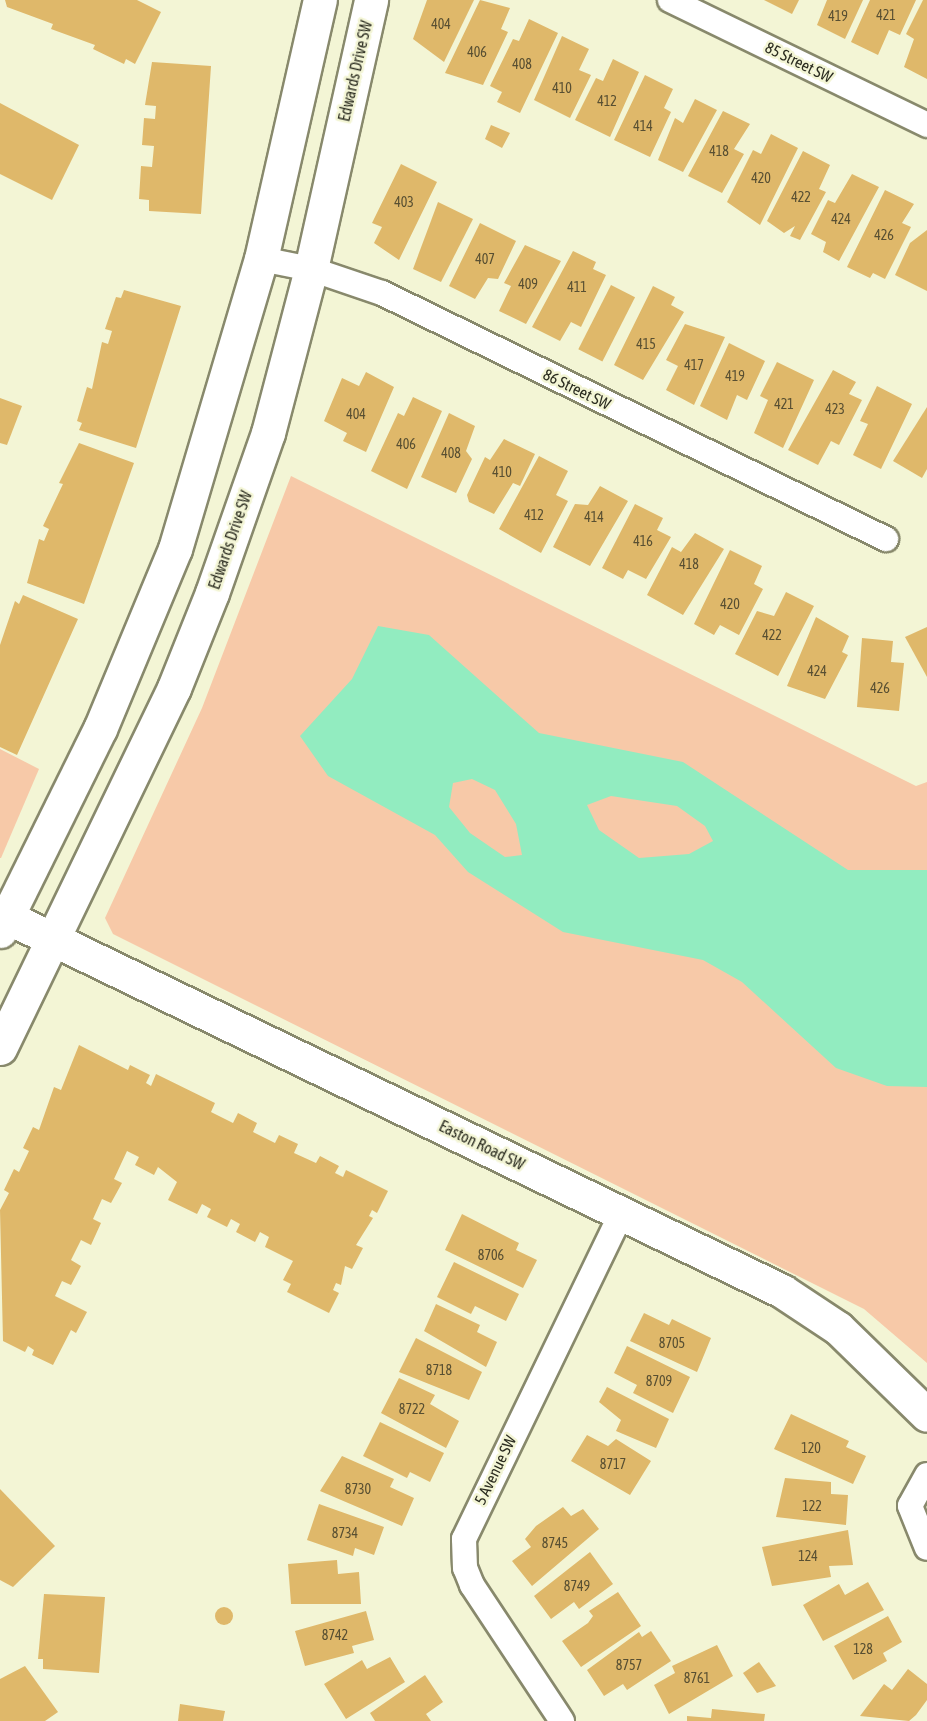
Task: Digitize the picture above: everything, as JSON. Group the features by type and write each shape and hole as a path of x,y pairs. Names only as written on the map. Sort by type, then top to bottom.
{"street":[{"path":"4,924 100,729 161,587 261,259 320,0"},
{"name":"Edwards Drive SW","path":"0,1048 174,688 212,593 268,433 311,269 371,0"},
{"name":"85 Street SW","path":"670,0 927,125"},
{"name":"86 Street SW","path":"261,259 311,269 382,293 886,539"},
{"name":"Easton Road SW","path":"4,924 54,940 621,1212 810,1307 872,1357 927,1415"},
{"name":"5 Avenue SW","path":"562,1721 472,1586 464,1546 467,1528 621,1212"},
{"path":"927,1475 910,1506 927,1548"}],"shaded area":[{"path":"291,476 916,786 927,782 927,1363 864,1309 113,934 105,918 202,708"},
{"path":"378,626 429,635 539,733 683,762 848,870 927,870 927,1087 887,1086 836,1068 742,982 703,960 563,932 468,872 435,835 328,776 300,736 352,679","holes":["472,779 495,790 516,824 522,855 505,857 470,833 449,807 453,783","611,796 677,806 705,826 713,841 689,854 639,858 599,830 587,805"]},
{"path":"0,749 39,769 1,858 0,858"}],"building":[{"path":"5,0 137,0 161,12 135,64 126,59 124,64 93,49 95,45 51,29 53,24 7,7"},
{"path":"427,0 474,0 444,62 413,39"},
{"path":"480,0 510,8 501,29 508,32 483,85 445,73"},
{"path":"764,0 799,0 792,14"},
{"path":"827,0 863,0 845,39 817,25"},
{"path":"870,0 916,0 900,35 889,30 878,55 851,42"},
{"path":"923,0 927,0 927,79 904,67 914,39 906,34"},
{"path":"529,19 558,33 520,113 497,102 502,92 490,86 513,39 519,41"},
{"path":"562,36 589,49 579,70 591,75 570,118 534,100"},
{"path":"613,59 639,72 610,137 575,120 596,78 603,81"},
{"path":"152,62 211,66 201,214 149,211 149,200 139,199 141,166 152,167 154,146 142,145 144,118 155,119 156,106 145,105"},
{"path":"645,75 673,89 664,108 671,112 650,157 614,140"},
{"path":"695,99 717,110 683,172 658,160 675,118 683,123"},
{"path":"0,103 79,145 52,200 0,174"},
{"path":"723,111 750,124 734,149 744,154 722,193 688,176"},
{"path":"491,125 510,133 502,148 485,139"},
{"path":"771,134 798,148 760,225 727,202 753,150 761,154"},
{"path":"803,151 830,165 819,189 826,192 800,240 790,236 795,226 784,233 767,221"},
{"path":"401,164 437,182 399,260 374,243 382,227 372,223"},
{"path":"852,174 879,187 839,261 823,252 826,242 811,234 828,200 835,203"},
{"path":"885,190 914,204 902,223 911,227 885,279 873,273 870,278 847,267"},
{"path":"438,202 473,219 441,282 413,269"},
{"path":"480,223 516,241 498,279 488,278 475,299 449,286"},
{"path":"927,230 927,291 895,275 910,243"},
{"path":"525,245 561,261 526,324 499,311 511,286 504,283"},
{"path":"573,251 596,262 593,269 606,275 581,327 571,322 560,341 532,327"},
{"path":"611,285 635,297 602,361 578,349"},
{"path":"653,286 675,297 671,305 684,312 643,380 614,365"},
{"path":"124,290 181,306 136,448 79,430 82,423 77,421 87,387 92,389 102,342 108,344 112,331 105,329 116,297 121,298"},
{"path":"685,324 725,337 694,405 666,390 678,366 666,360"},
{"path":"729,343 765,361 747,400 737,395 727,420 700,406"},
{"path":"777,362 814,380 783,448 754,433 768,400 760,396"},
{"path":"833,370 856,382 849,394 862,400 839,445 831,441 818,465 788,450"},
{"path":"366,372 394,387 366,452 343,441 347,433 324,421 342,378 359,386"},
{"path":"877,386 912,404 881,469 853,455 868,424 860,421"},
{"path":"413,397 442,411 407,489 371,471 398,413 404,416"},
{"path":"0,398 22,406 7,445 0,443"},
{"path":"927,407 927,469 922,478 893,461"},
{"path":"449,413 475,426 466,451 472,459 456,493 421,477"},
{"path":"504,439 535,454 520,486 513,483 494,514 469,502 467,495 485,457 490,460"},
{"path":"79,443 134,463 84,604 27,583 39,539 44,541 49,529 43,526 63,484 59,483"},
{"path":"539,456 568,471 556,495 568,501 541,553 499,529"},
{"path":"600,486 628,501 590,566 553,547 575,504 588,505"},
{"path":"635,504 663,518 657,530 671,537 646,579 628,570 623,579 602,568"},
{"path":"695,533 724,549 683,615 647,595 672,547 681,552"},
{"path":"730,550 762,566 754,584 763,589 739,635 720,625 714,635 694,624"},
{"path":"786,592 814,606 778,676 735,654 757,611 774,616"},
{"path":"23,595 78,619 17,755 0,747 0,645 15,601 19,604"},
{"path":"816,617 849,636 842,652 848,655 825,699 787,686"},
{"path":"927,627 927,677 905,637"},
{"path":"862,638 893,641 891,662 904,663 899,711 857,707"},
{"path":"79,1045 128,1070 130,1065 150,1075 146,1083 151,1086 156,1074 215,1103 211,1112 233,1123 238,1113 257,1123 253,1132 275,1143 279,1135 298,1144 294,1153 316,1163 320,1156 339,1166 335,1173 343,1177 346,1170 388,1191 377,1213 372,1210 369,1216 373,1218 356,1245 363,1248 352,1269 345,1266 341,1285 336,1283 333,1290 339,1293 329,1313 287,1292 291,1284 283,1280 293,1261 265,1247 269,1237 260,1232 255,1242 236,1232 240,1224 231,1219 227,1227 207,1217 211,1209 202,1204 197,1214 168,1200 177,1182 158,1167 154,1175 135,1165 139,1157 127,1151 114,1179 122,1183 111,1203 102,1199 93,1219 101,1223 91,1245 81,1240 71,1260 81,1266 71,1285 62,1281 55,1296 87,1312 76,1333 71,1330 53,1365 32,1355 34,1350 28,1346 25,1352 3,1341 0,1210 9,1193 4,1190 14,1169 19,1172 29,1151 23,1148 33,1127 39,1130 54,1087 61,1090"},
{"path":"462,1214 519,1243 516,1250 537,1260 523,1288 445,1250"},
{"path":"454,1262 519,1294 506,1321 475,1306 471,1314 437,1297"},
{"path":"436,1304 480,1325 477,1332 497,1342 486,1367 424,1331"},
{"path":"644,1313 669,1325 672,1319 711,1338 697,1372 630,1341"},
{"path":"416,1338 482,1372 469,1400 399,1372"},
{"path":"627,1346 690,1377 673,1413 633,1393 637,1385 614,1373"},
{"path":"399,1378 435,1395 430,1404 459,1421 446,1448 381,1413"},
{"path":"607,1387 669,1419 656,1448 616,1431 621,1420 599,1402"},
{"path":"791,1414 849,1441 846,1447 866,1456 853,1484 774,1449"},
{"path":"380,1422 444,1453 430,1482 410,1472 407,1478 363,1456"},
{"path":"587,1435 608,1446 616,1439 651,1461 630,1495 571,1461"},
{"path":"342,1456 394,1479 390,1487 414,1498 402,1526 320,1491"},
{"path":"785,1478 831,1482 831,1494 848,1495 846,1525 776,1517"},
{"path":"0,1489 55,1546 13,1587 0,1580"},
{"path":"319,1504 384,1527 374,1555 355,1548 353,1556 307,1540"},
{"path":"563,1507 571,1516 583,1509 599,1529 532,1586 512,1561 531,1547 525,1539 536,1526"},
{"path":"848,1530 853,1565 829,1566 831,1577 772,1586 762,1547"},
{"path":"590,1552 613,1584 579,1609 574,1602 551,1619 534,1596"},
{"path":"337,1560 338,1574 359,1572 361,1604 291,1604 288,1564"},
{"path":"868,1582 884,1610 823,1641 803,1605 839,1584 845,1595"},
{"path":"618,1592 641,1626 581,1667 562,1641 588,1623 593,1616 589,1611"},
{"path":"44,1594 105,1597 99,1673 43,1669 43,1659 38,1659"},
{"path":"220,1607 228,1607 233,1612 231,1623 220,1625 215,1620 215,1612"},
{"path":"366,1611 374,1640 352,1646 354,1653 305,1666 295,1631"},
{"path":"888,1616 902,1642 883,1653 887,1661 853,1680 834,1646"},
{"path":"651,1631 671,1661 627,1690 623,1684 604,1696 587,1670 639,1632 642,1637"},
{"path":"717,1645 733,1676 669,1714 654,1685 675,1673 672,1666"},
{"path":"390,1657 405,1682 346,1719 324,1684 362,1660 367,1669"},
{"path":"759,1662 776,1686 757,1693 743,1673"},
{"path":"25,1666 58,1712 45,1721 0,1721 0,1679"},
{"path":"908,1669 927,1684 927,1700 916,1715 909,1721 860,1716 884,1684 892,1690"},
{"path":"425,1675 443,1702 426,1714 431,1721 375,1721 370,1713"},
{"path":"180,1704 225,1711 223,1721 178,1721"},
{"path":"712,1709 765,1714 764,1721 687,1721 687,1716 711,1718"}]}
